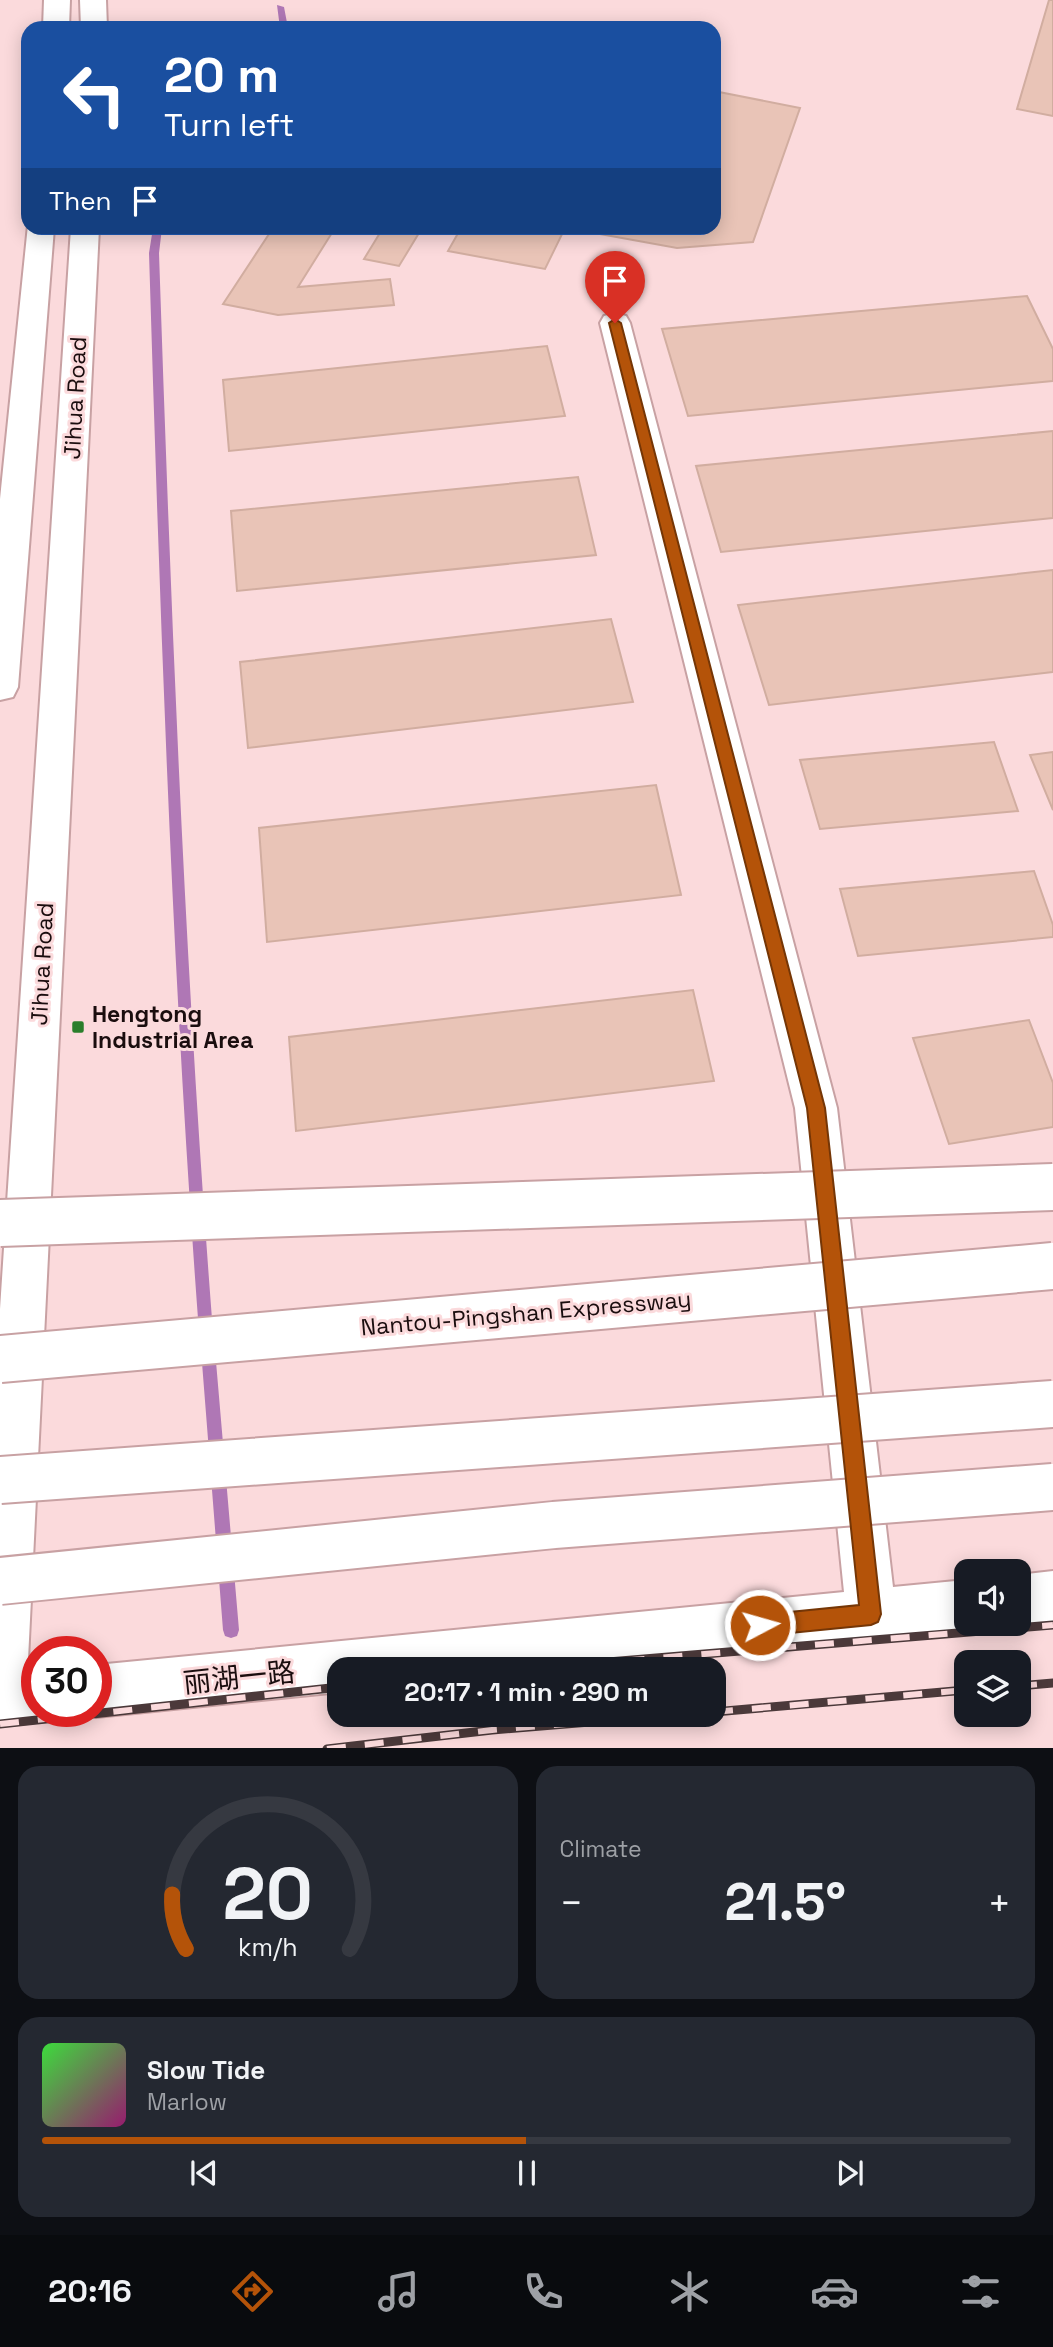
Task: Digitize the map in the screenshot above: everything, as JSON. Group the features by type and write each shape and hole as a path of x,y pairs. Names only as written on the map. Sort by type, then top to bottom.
{"main road":[{"path":"56,21 57,0"},
{"path":"93,0 94,21"},
{"name":"Jihua Road","path":"0,687 39,235"},
{"name":"Jihua Road","path":"0,1700 85,235"},
{"path":"615,323 816,1108 871,1614"},
{"path":"0,1223 1053,1187"},
{"name":"Nantou-Pingshan Expressway","path":"0,1359 1053,1266"},
{"path":"0,1480 1053,1404"},
{"path":"0,1581 554,1525 1053,1487"},
{"path":"1031,1599 1053,1596"},
{"name":"丽湖一路","path":"112,1689 954,1606"},
{"path":"0,1700 21,1698"}],"building":[{"path":"1049,0 1053,0 1053,116 1017,109"},
{"path":"721,92 800,108 753,242 677,248 606,235 721,235"},
{"path":"268,235 331,235 298,287 390,279 394,305 278,315 223,304"},
{"path":"379,235 418,235 399,266 364,259"},
{"path":"457,235 562,235 545,269 448,251"},
{"path":"1027,296 1053,349 1053,381 688,416 662,329"},
{"path":"547,346 565,416 229,451 223,380"},
{"path":"1053,431 1053,518 721,552 696,466"},
{"path":"578,477 596,555 237,591 231,511"},
{"path":"1053,570 1053,672 769,705 738,605"},
{"path":"611,619 633,702 248,748 240,662"},
{"path":"994,742 1018,811 820,829 800,760"},
{"path":"1053,752 1053,810 1030,755"},
{"path":"656,785 681,895 267,942 259,828"},
{"path":"1034,871 1053,925 1053,937 858,956 840,889"},
{"path":"693,990 714,1081 296,1131 289,1037"},
{"path":"1029,1020 1053,1083 1053,1127 949,1144 913,1038"}],"waterway":[{"path":"280,7 283,21"},
{"path":"156,235 154,253 173,793 187,1063 206,1332"},
{"path":"208,1350 231,1630"}],"railway":[{"path":"668,1657 1053,1625"},
{"path":"1031,1685 1053,1683"},
{"path":"0,1724 327,1688"},
{"path":"726,1711 954,1691"},
{"path":"336,1748 529,1727"}],"place":[{"name":"Hengtong Industrial Area","path":"78,1027"}],"route":[{"path":"615,323 816,1108 819,1134 871,1614 760,1625"}]}
